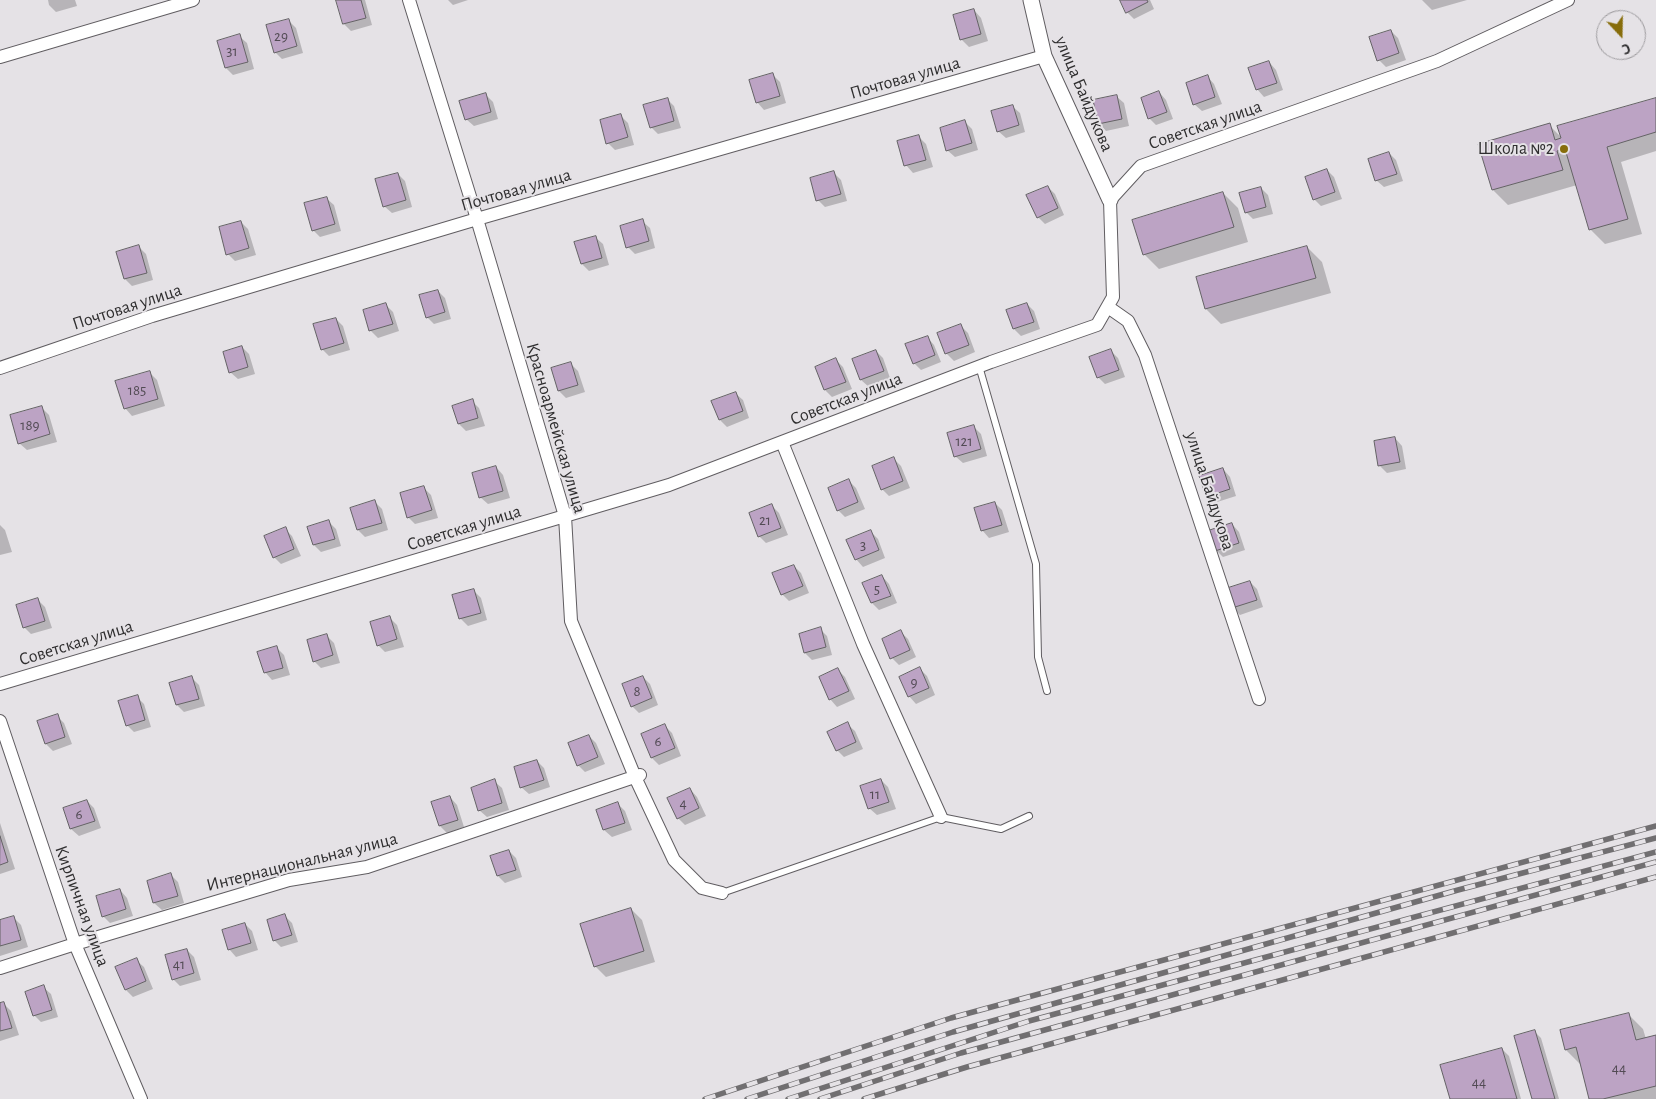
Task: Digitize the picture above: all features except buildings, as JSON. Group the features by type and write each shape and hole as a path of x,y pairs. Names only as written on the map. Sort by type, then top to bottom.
{"street":[{"path":"0,57 193,0"},
{"name":"Красноармейская улица","path":"409,0 477,219 565,516 571,621 674,860 702,888 722,893"},
{"name":"улица Байдукова","path":"1031,0 1044,56 1110,200"},
{"name":"Советская улица","path":"0,684 669,485 979,366 1097,325 1113,297 1110,200 1141,166 1437,61 1568,0"},
{"name":"Почтовая улица","path":"0,368 152,316 477,219 1044,56"},
{"name":"улица Байдукова","path":"1108,306 1128,321 1145,355 1259,699"},
{"path":"782,442 863,644 941,817"},
{"name":"Кирпичная улица","path":"0,721 75,944 141,1099"},
{"name":"Интернациональная улица","path":"0,968 289,880 367,867 638,776"}],"lane":[{"path":"979,366 1036,564 1038,657 1047,691"},
{"path":"722,893 941,817 1001,829 1029,816"}],"railway":[{"path":"705,1099 951,1018 1656,826"},
{"path":"747,1099 953,1032 1458,890 1656,838"},
{"path":"788,1099 1029,1021 1656,852"},
{"path":"820,1099 961,1053 1656,862"},
{"path":"864,1099 967,1067 1656,877"}],"place":[{"name":"Школа №2","path":"1564,149"}]}
